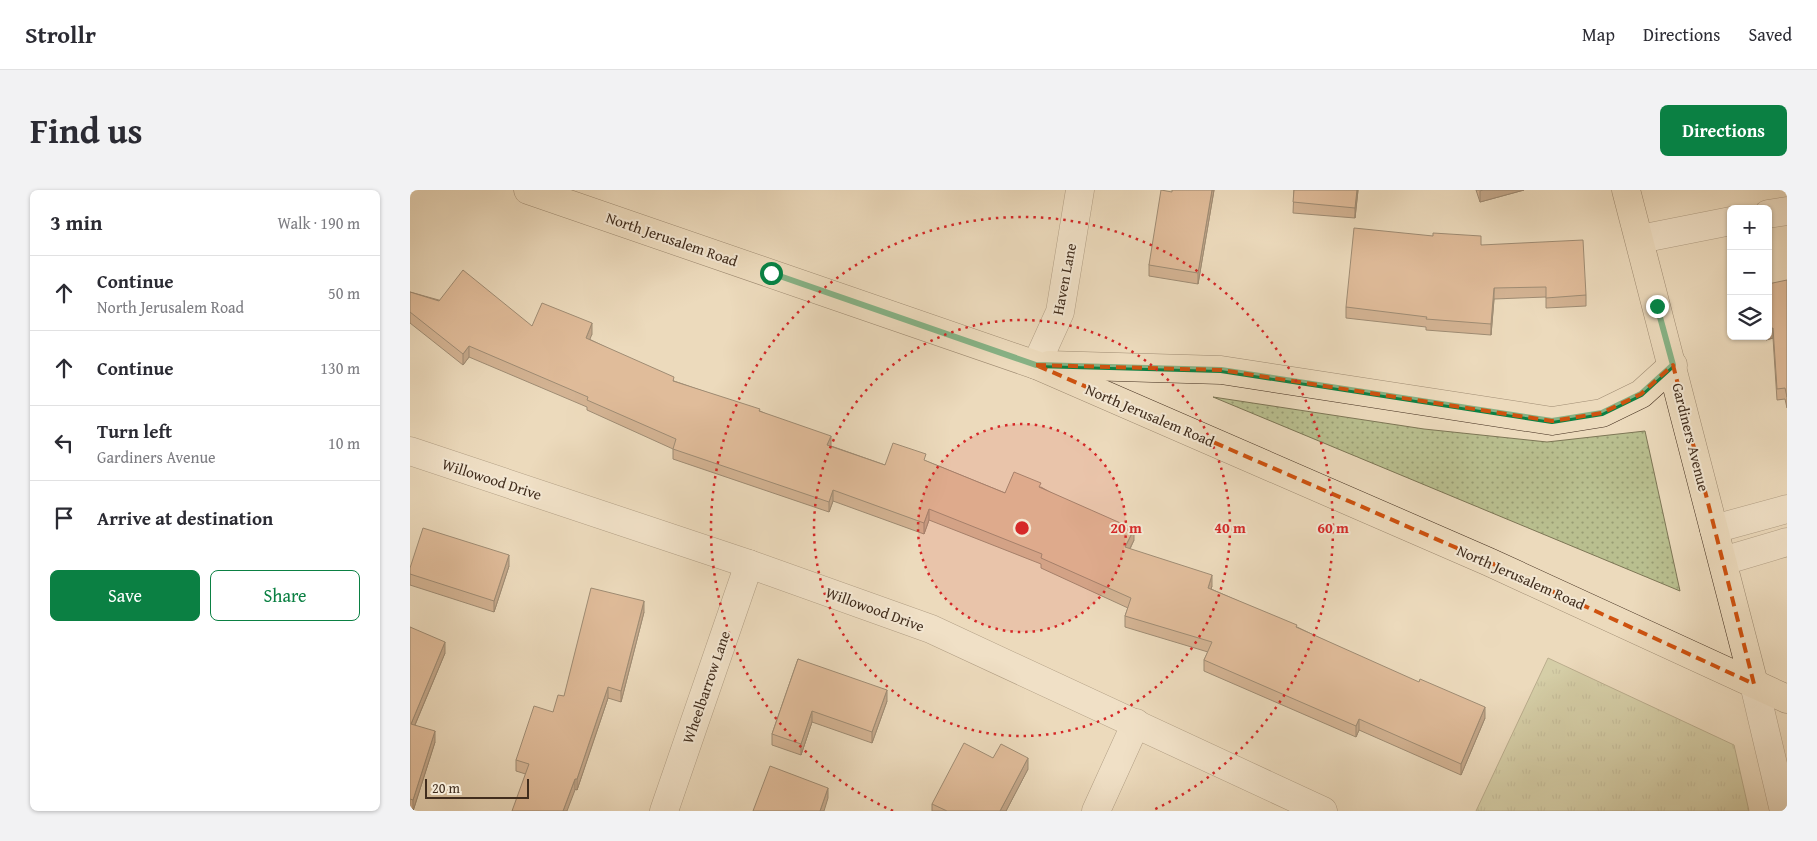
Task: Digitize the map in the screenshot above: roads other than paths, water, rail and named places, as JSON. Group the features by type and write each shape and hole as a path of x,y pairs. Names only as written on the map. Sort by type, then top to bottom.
{"main road":[{"name":"North Jerusalem Road","path":"528,190 1036,365 1489,562 1787,699"},
{"name":"Gardiners Avenue","path":"1626,190 1673,365 1754,684"},
{"path":"1036,365 1221,370 1552,421 1602,413 1641,394 1673,365"}],"street":[{"name":"Haven Lane","path":"1036,365 1060,312 1080,190"},
{"path":"1772,213 1787,211"},
{"path":"1640,239 1727,223"},
{"name":"Willowood Drive","path":"410,451 749,564 931,629 1323,811"},
{"path":"1714,529 1787,509"},
{"path":"1723,561 1787,542"},
{"name":"Wheelbarrow Lane","path":"664,811 749,564"},
{"path":"1754,684 1784,811"},
{"path":"1096,811 1136,723"}]}
